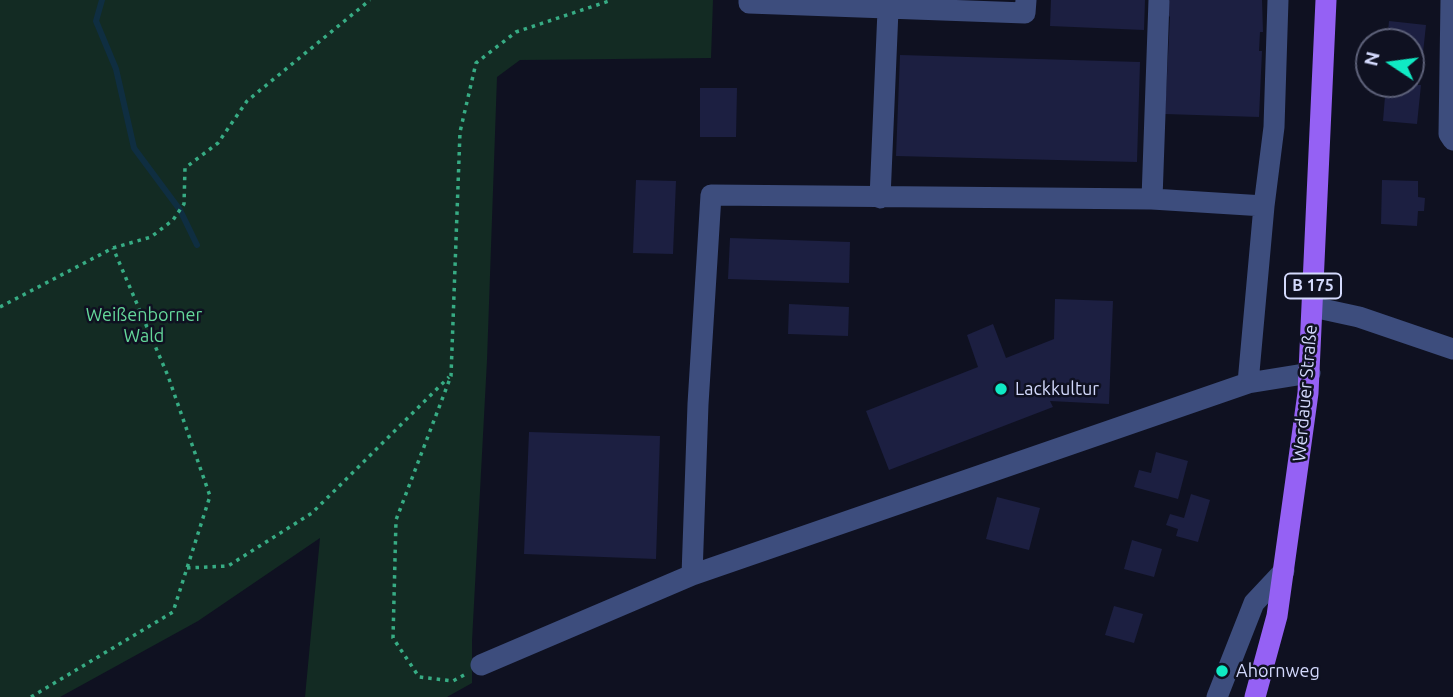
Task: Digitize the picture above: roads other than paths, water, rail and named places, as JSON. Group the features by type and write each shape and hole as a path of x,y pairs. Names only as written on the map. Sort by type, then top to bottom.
{"main road":[{"name":"Werdauer Straße","path":"1255,697 1277,616 1303,442 1310,373 1326,0"}],"street":[{"path":"749,0 749,4 1025,13 1026,0"},
{"path":"1152,199 1159,0"},
{"path":"1248,383 1274,127 1278,0"},
{"path":"1451,0 1449,134 1453,140"},
{"path":"880,198 888,10"},
{"path":"692,575 698,404 711,195 1152,199 1264,206"},
{"path":"1312,307 1359,317 1453,349"},
{"path":"481,665 692,575 1248,383 1310,373"},
{"path":"1217,697 1254,603 1284,571"}],"waterway":[{"path":"102,0 96,21 116,69 134,148 180,210 197,245"}],"place":[{"name":"Lackkultur","path":"1001,389"},
{"name":"Ahornweg","path":"1222,671"}],"park label":[{"name":"Weißenborner Wald","path":"144,325"}]}
